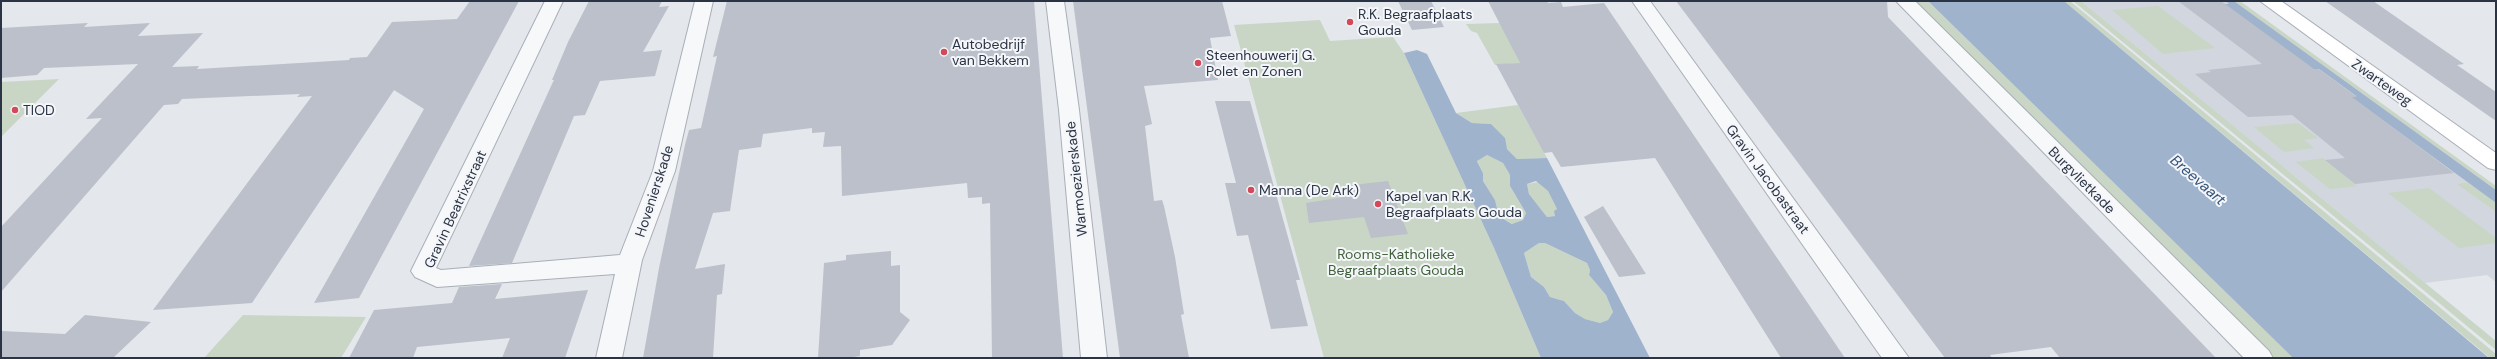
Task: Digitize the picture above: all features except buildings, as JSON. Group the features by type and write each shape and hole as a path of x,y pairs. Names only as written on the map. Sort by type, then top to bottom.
{"main road":[{"name":"Zwarteweg","path":"2269,1 2496,163"}],"street":[{"name":"Gravin Beatrixstraat","path":"554,1 423,271 437,278 622,265 630,260"},
{"name":"Hovenierskade","path":"609,358 630,260 664,171 704,1"},
{"name":"Warmoezierskade","path":"1055,1 1069,110 1094,358"},
{"name":"Gravin Jacobastraat","path":"1641,1 1896,358"},
{"name":"Burgvlietkade","path":"1905,1 2260,358"}],"shaded area":[{"path":"2081,1 2226,1 2230,4 2225,4 2357,97 2352,97 2467,182 2458,184 2496,212 2496,282 2487,275 2425,283"}],"green space":[{"path":"1914,1 1928,1 2293,358 2275,358"},
{"path":"2064,1 2070,1 2496,354 2496,358 2490,358"},
{"path":"2073,1 2081,1 2496,341 2496,350"},
{"path":"2234,1 2240,1 2496,186 2496,190"},
{"path":"2158,6 2215,48 2163,54 2112,10"},
{"name":"Rooms-Katholieke Begraafplaats Gouda","path":"1320,20 1330,41 1393,37 1404,53 1494,248 1541,358 1324,358 1234,25"},
{"path":"1500,23 1528,49 1514,51 1520,63 1495,65 1477,33 1471,31 1466,24"},
{"name":"TIOD","path":"59,79 1,137 1,82"},
{"path":"1518,105 1547,158 1517,159 1507,149 1491,124 1472,123 1456,113"},
{"path":"2298,123 2318,138 2304,140 2314,148 2284,152 2254,127"},
{"path":"1487,155 1503,163 1510,175 1510,186 1526,213 1523,220 1513,224 1505,220 1498,212 1495,200 1483,181 1483,173 1477,160"},
{"path":"2323,158 2357,186 2330,189 2296,162"},
{"path":"1538,182 1548,191 1557,209 1555,216 1547,217 1529,194 1527,184"},
{"path":"2467,182 2496,203 2496,212 2457,184"},
{"path":"2429,188 2496,238 2496,243 2459,248 2388,193"},
{"path":"1539,243 1545,243 1587,263 1590,270 1589,275 1606,295 1613,312 1608,320 1600,323 1585,319 1575,313 1564,301 1550,297 1544,287 1531,277 1524,253"},
{"path":"243,315 366,317 341,358 204,358"}],"water":[{"name":"Breevaart","path":"1928,1 2064,1 2489,358 2293,358"},
{"path":"2226,1 2234,1 2496,190 2496,203 2351,97 2356,96 2319,69 2313,70 2224,4 2229,4"},
{"path":"1417,50 1427,54 1456,113 1472,123 1491,124 1505,138 1507,149 1517,159 1547,158 1650,358 1541,358 1494,248 1404,53","holes":["1487,155 1503,163 1510,175 1510,186 1526,213 1523,220 1512,224 1505,220 1498,212 1495,200 1483,181 1483,173 1477,161","1536,181 1548,191 1557,209 1554,211 1555,216 1547,217 1529,194 1527,184","1539,243 1545,243 1587,263 1590,270 1589,275 1606,295 1613,312 1608,320 1600,323 1585,319 1575,313 1564,301 1550,297 1544,287 1531,277 1524,253"]}],"place":[{"name":"R.K. Begraafplaats Gouda","path":"1350,22"},
{"name":"Autobedrijf van Bekkem","path":"944,52"},
{"name":"Steenhouwerij G. Polet en Zonen","path":"1198,63"},
{"name":"TIOD","path":"15,110"},
{"name":"Manna (De Ark)","path":"1251,190"},
{"name":"Kapel van R.K. Begraafplaats Gouda","path":"1378,204"}]}
